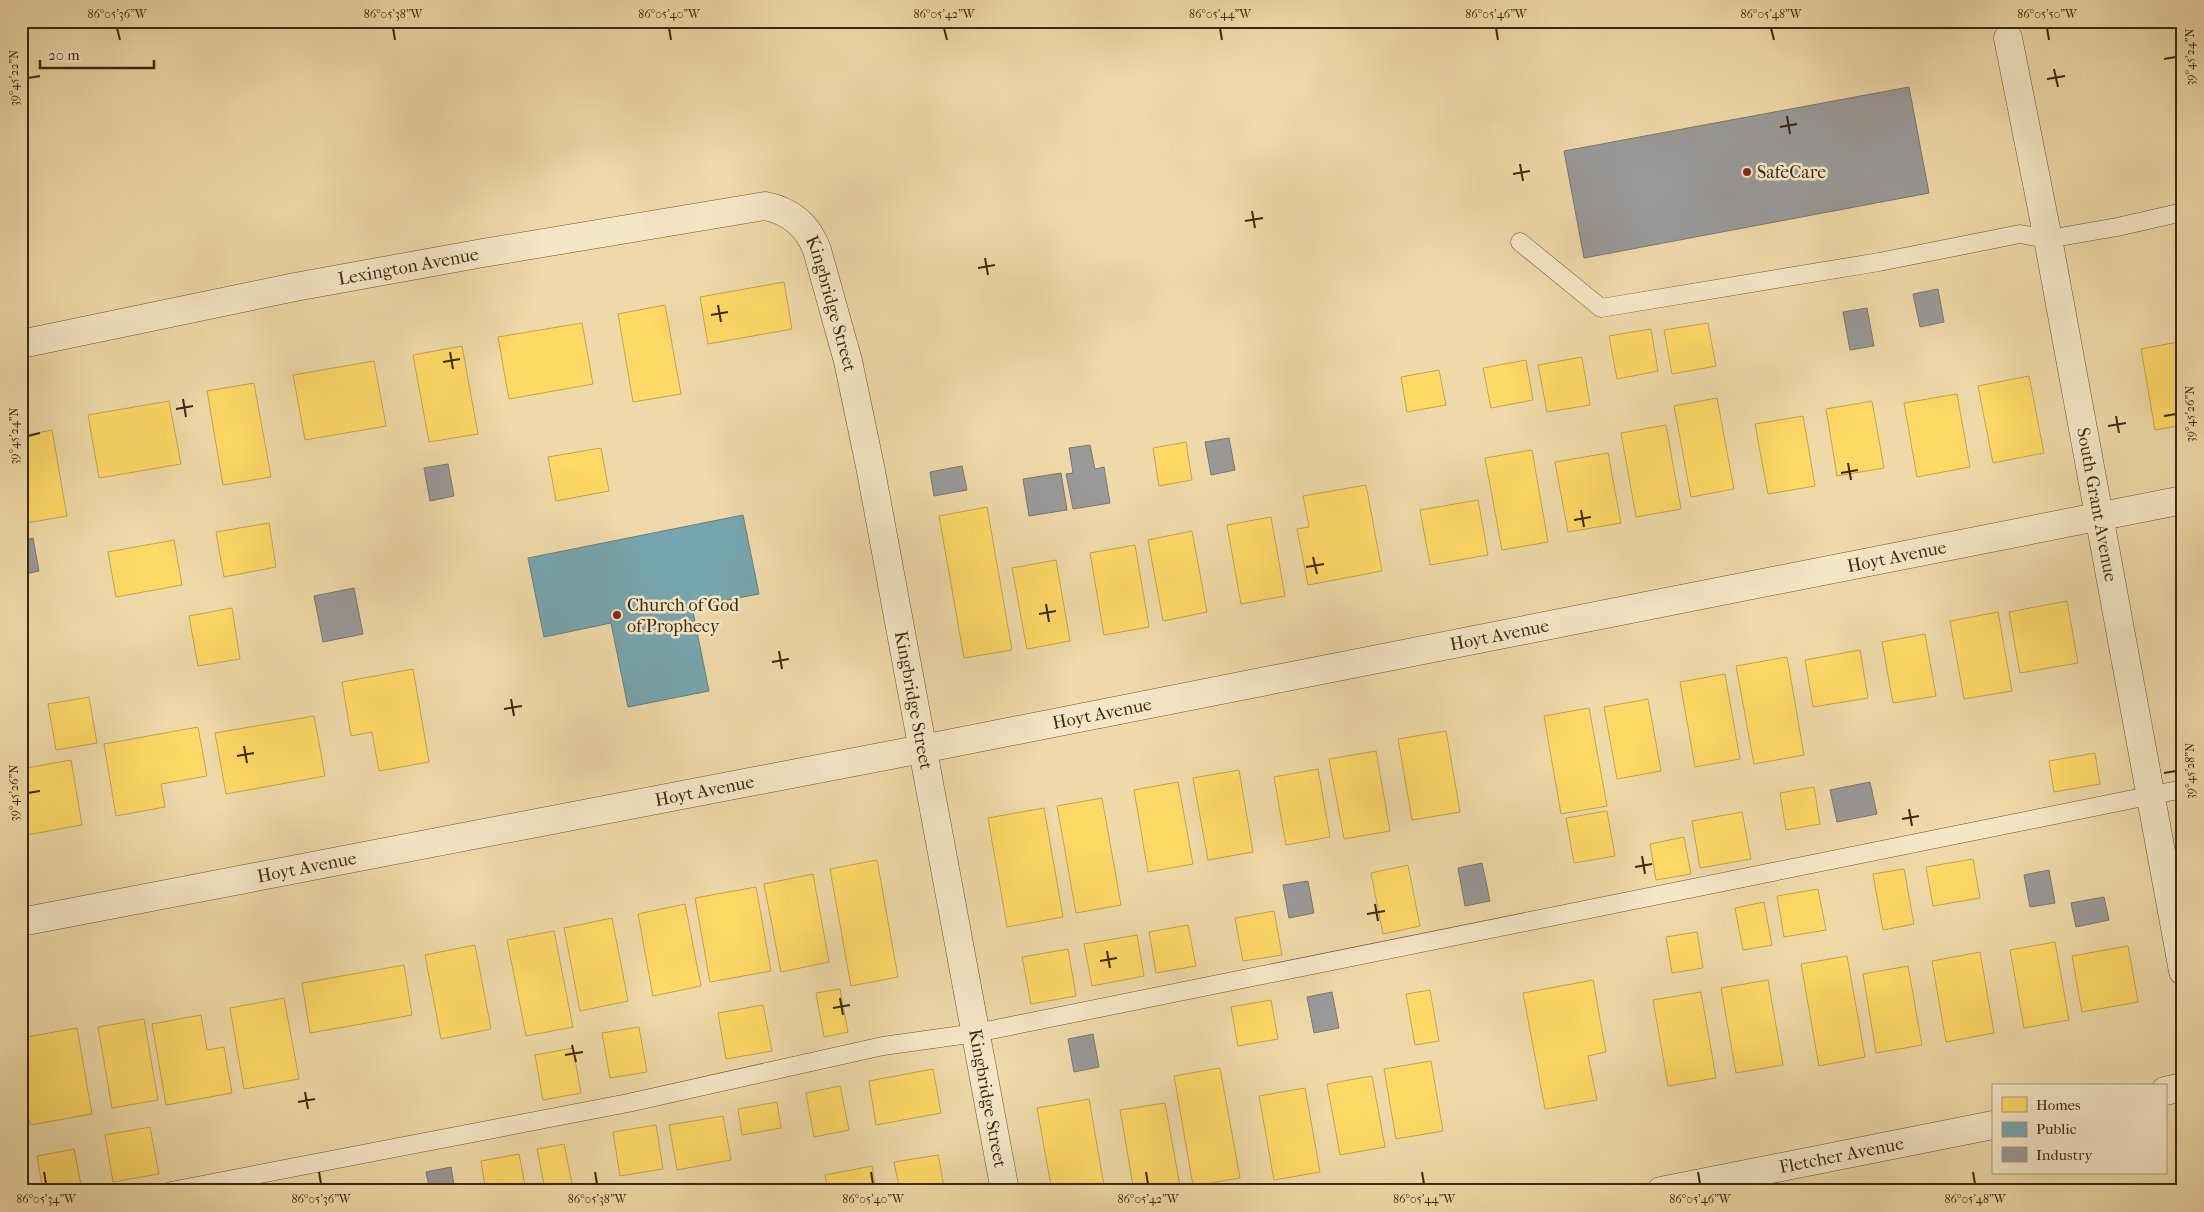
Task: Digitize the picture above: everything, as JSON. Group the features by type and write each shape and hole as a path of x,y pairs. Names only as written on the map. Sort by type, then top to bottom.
{"street":[{"name":"South Grant Avenue","path":"2008,38 2048,239 2183,971"},
{"name":"Lexington Avenue","path":"21,344 294,287 483,253 766,206 796,218"},
{"name":"Kingbridge Street","path":"796,218 810,234 817,250 848,361 870,466 1005,1191"},
{"name":"Hoyt Avenue","path":"21,922 922,749 2183,500"},
{"path":"2166,1091 2183,1088"},
{"name":"Fletcher Avenue","path":"1661,1191 1992,1125"}],"lane":[{"path":"1520,242 1601,308 1879,262 2020,234 2048,239 2117,227 2183,212"},
{"path":"171,1191 628,1103 883,1046 976,1033 2183,789"}],"building: Homes":[{"path":"2183,239 2183,283 2175,240"},
{"path":"784,282 792,329 708,344 700,297"},
{"path":"665,305 681,394 633,402 618,314"},
{"path":"582,323 593,384 509,399 498,337"},
{"path":"1708,323 1716,366 1672,374 1664,330"},
{"path":"1651,329 1658,371 1617,379 1609,336"},
{"path":"2183,341 2183,425 2155,430 2141,349"},
{"path":"462,346 478,434 429,442 413,355"},
{"path":"1582,357 1590,405 1547,412 1538,365"},
{"path":"1526,360 1533,400 1491,408 1483,368"},
{"path":"374,361 386,426 305,440 293,375"},
{"path":"1439,370 1446,405 1407,412 1401,377"},
{"path":"2029,376 2044,453 1993,463 1978,386"},
{"path":"254,383 271,477 223,485 207,391"},
{"path":"1957,394 1970,467 1917,477 1904,403"},
{"path":"1717,398 1734,489 1691,497 1674,406"},
{"path":"169,401 181,464 99,478 88,415"},
{"path":"1872,401 1884,468 1837,476 1826,409"},
{"path":"1803,416 1815,486 1768,494 1755,424"},
{"path":"1666,425 1681,509 1636,517 1621,433"},
{"path":"52,430 67,516 21,524 21,436"},
{"path":"1186,442 1192,480 1159,486 1153,448"},
{"path":"601,448 609,491 556,501 548,457"},
{"path":"1532,450 1548,542 1502,550 1485,458"},
{"path":"1608,453 1621,523 1568,532 1555,462"},
{"path":"1366,485 1382,571 1308,585 1297,529 1309,527 1303,496"},
{"path":"1478,500 1488,555 1430,565 1420,510"},
{"path":"987,507 1012,650 964,658 939,516"},
{"path":"1271,517 1285,596 1241,604 1227,525"},
{"path":"269,523 276,567 224,577 216,532"},
{"path":"1192,531 1207,612 1163,621 1148,540"},
{"path":"174,540 182,585 116,597 108,552"},
{"path":"1135,545 1149,627 1104,635 1090,553"},
{"path":"1056,560 1070,641 1027,649 1012,568"},
{"path":"2067,601 2078,663 2020,673 2009,612"},
{"path":"232,608 240,659 198,666 189,616"},
{"path":"1998,612 2012,691 1964,699 1950,621"},
{"path":"1925,634 1936,696 1893,703 1882,642"},
{"path":"1860,650 1868,698 1813,707 1805,660"},
{"path":"1787,657 1804,755 1754,764 1736,666"},
{"path":"413,669 429,762 379,771 372,732 351,736 342,682"},
{"path":"1725,674 1740,759 1695,767 1680,682"},
{"path":"89,697 97,743 56,750 48,704"},
{"path":"1648,699 1661,771 1617,779 1604,707"},
{"path":"1589,708 1607,806 1561,814 1544,716"},
{"path":"314,716 325,776 226,794 215,733"},
{"path":"198,727 207,776 161,784 165,807 116,816 104,744"},
{"path":"1446,731 1460,812 1412,820 1398,739"},
{"path":"1376,751 1390,831 1344,839 1329,759"},
{"path":"2095,753 2100,784 2054,792 2049,761"},
{"path":"71,760 82,825 21,836 21,769"},
{"path":"1318,769 1330,837 1286,845 1274,777"},
{"path":"1239,770 1253,852 1208,860 1193,778"},
{"path":"1178,782 1193,864 1148,872 1134,790"},
{"path":"1814,787 1820,824 1786,830 1780,793"},
{"path":"1102,798 1121,905 1076,913 1057,806"},
{"path":"1044,808 1063,917 1007,927 988,818"},
{"path":"1607,811 1615,856 1574,863 1566,818"},
{"path":"1742,812 1751,859 1700,868 1692,821"},
{"path":"1684,837 1691,874 1656,880 1650,844"},
{"path":"1973,859 1980,898 1933,906 1926,867"},
{"path":"877,860 898,977 851,986 830,869"},
{"path":"1408,865 1420,926 1383,934 1371,873"},
{"path":"1904,869 1914,924 1883,930 1873,874"},
{"path":"813,874 829,962 781,972 764,884"},
{"path":"756,887 771,971 710,982 695,898"},
{"path":"1818,889 1826,930 1784,937 1777,896"},
{"path":"1764,902 1772,945 1743,950 1735,908"},
{"path":"685,904 701,986 653,996 638,914"},
{"path":"1274,911 1282,955 1243,961 1235,918"},
{"path":"612,918 628,1001 580,1011 564,928"},
{"path":"1188,925 1196,966 1156,973 1149,932"},
{"path":"554,931 573,1027 526,1036 507,940"},
{"path":"1697,932 1703,968 1672,973 1666,937"},
{"path":"1137,935 1144,976 1092,986 1084,944"},
{"path":"2055,942 2069,1020 2024,1028 2010,950"},
{"path":"475,945 491,1029 441,1039 425,955"},
{"path":"2128,946 2138,1002 2082,1012 2072,956"},
{"path":"1068,949 1076,996 1031,1004 1022,957"},
{"path":"1980,952 1994,1033 1946,1042 1932,961"},
{"path":"1847,956 1865,1057 1819,1066 1801,964"},
{"path":"404,965 412,1015 310,1033 302,983"},
{"path":"1908,966 1922,1045 1876,1053 1863,974"},
{"path":"1593,980 1606,1052 1588,1056 1597,1100 1545,1109 1523,993"},
{"path":"1768,980 1783,1065 1736,1073 1721,988"},
{"path":"840,989 848,1032 824,1037 816,993"},
{"path":"1430,990 1439,1041 1415,1045 1406,994"},
{"path":"1701,992 1716,1078 1668,1086 1653,1000"},
{"path":"284,998 299,1079 244,1089 230,1008"},
{"path":"1271,1000 1278,1039 1238,1046 1231,1007"},
{"path":"763,1005 772,1051 726,1059 718,1013"},
{"path":"201,1015 207,1050 224,1047 232,1093 166,1105 152,1024"},
{"path":"144,1019 158,1100 112,1108 98,1027"},
{"path":"639,1027 647,1072 610,1078 602,1033"},
{"path":"77,1028 92,1114 30,1125 21,1076 21,1038"},
{"path":"573,1048 581,1093 543,1100 535,1055"},
{"path":"1431,1061 1443,1131 1396,1139 1384,1069"},
{"path":"1220,1068 1240,1178 1193,1186 1174,1076"},
{"path":"933,1069 941,1113 876,1125 869,1081"},
{"path":"1372,1076 1385,1147 1340,1155 1327,1084"},
{"path":"840,1086 849,1130 814,1137 806,1093"},
{"path":"1305,1088 1320,1172 1274,1180 1259,1096"},
{"path":"1089,1099 1105,1191 1052,1191 1037,1108"},
{"path":"777,1102 781,1128 742,1135 738,1109"},
{"path":"1165,1103 1180,1186 1153,1191 1134,1191 1120,1110"},
{"path":"723,1116 731,1160 677,1170 669,1125"},
{"path":"656,1125 663,1169 620,1176 613,1132"},
{"path":"150,1127 159,1174 113,1182 105,1135"},
{"path":"21,1144 27,1178 21,1179"},
{"path":"564,1144 572,1183 545,1189 537,1149"},
{"path":"74,1149 82,1190 43,1191 37,1156"},
{"path":"519,1154 526,1191 486,1191 481,1161"},
{"path":"938,1155 945,1191 900,1191 894,1162"},
{"path":"872,1166 876,1191 828,1191 825,1175"},
{"path":"2171,1185 2172,1191 2148,1191 2148,1190"}],"building: Public":[{"name":"Church of God of Prophecy","path":"743,515 759,594 692,607 709,691 628,707 611,623 544,637 528,558"}],"building: Industry":[{"name":"SafeCare","path":"1909,87 1929,193 1584,258 1564,151"},
{"path":"1938,289 1944,322 1920,327 1913,294"},
{"path":"1867,308 1874,346 1850,350 1843,312"},
{"path":"1229,438 1235,470 1211,475 1205,442"},
{"path":"1090,445 1095,469 1104,467 1110,503 1073,509 1066,474 1073,473 1069,448"},
{"path":"448,464 454,496 430,501 424,468"},
{"path":"962,466 967,490 934,496 930,472"},
{"path":"1061,473 1067,510 1029,516 1023,479"},
{"path":"33,538 39,571 21,575 21,541"},
{"path":"354,588 363,634 323,642 314,596"},
{"path":"1870,782 1877,814 1837,822 1830,790"},
{"path":"1482,863 1490,901 1465,906 1458,868"},
{"path":"2049,870 2055,903 2030,907 2024,875"},
{"path":"1308,881 1314,913 1289,918 1283,885"},
{"path":"2104,897 2109,920 2076,927 2071,903"},
{"path":"1332,992 1339,1028 1314,1033 1307,997"},
{"path":"1093,1034 1099,1067 1074,1072 1068,1039"},
{"path":"451,1167 455,1191 430,1191 426,1172"}],"place":[{"name":"SafeCare","path":"1747,172"},
{"name":"Church of God of Prophecy","path":"617,615"}]}
